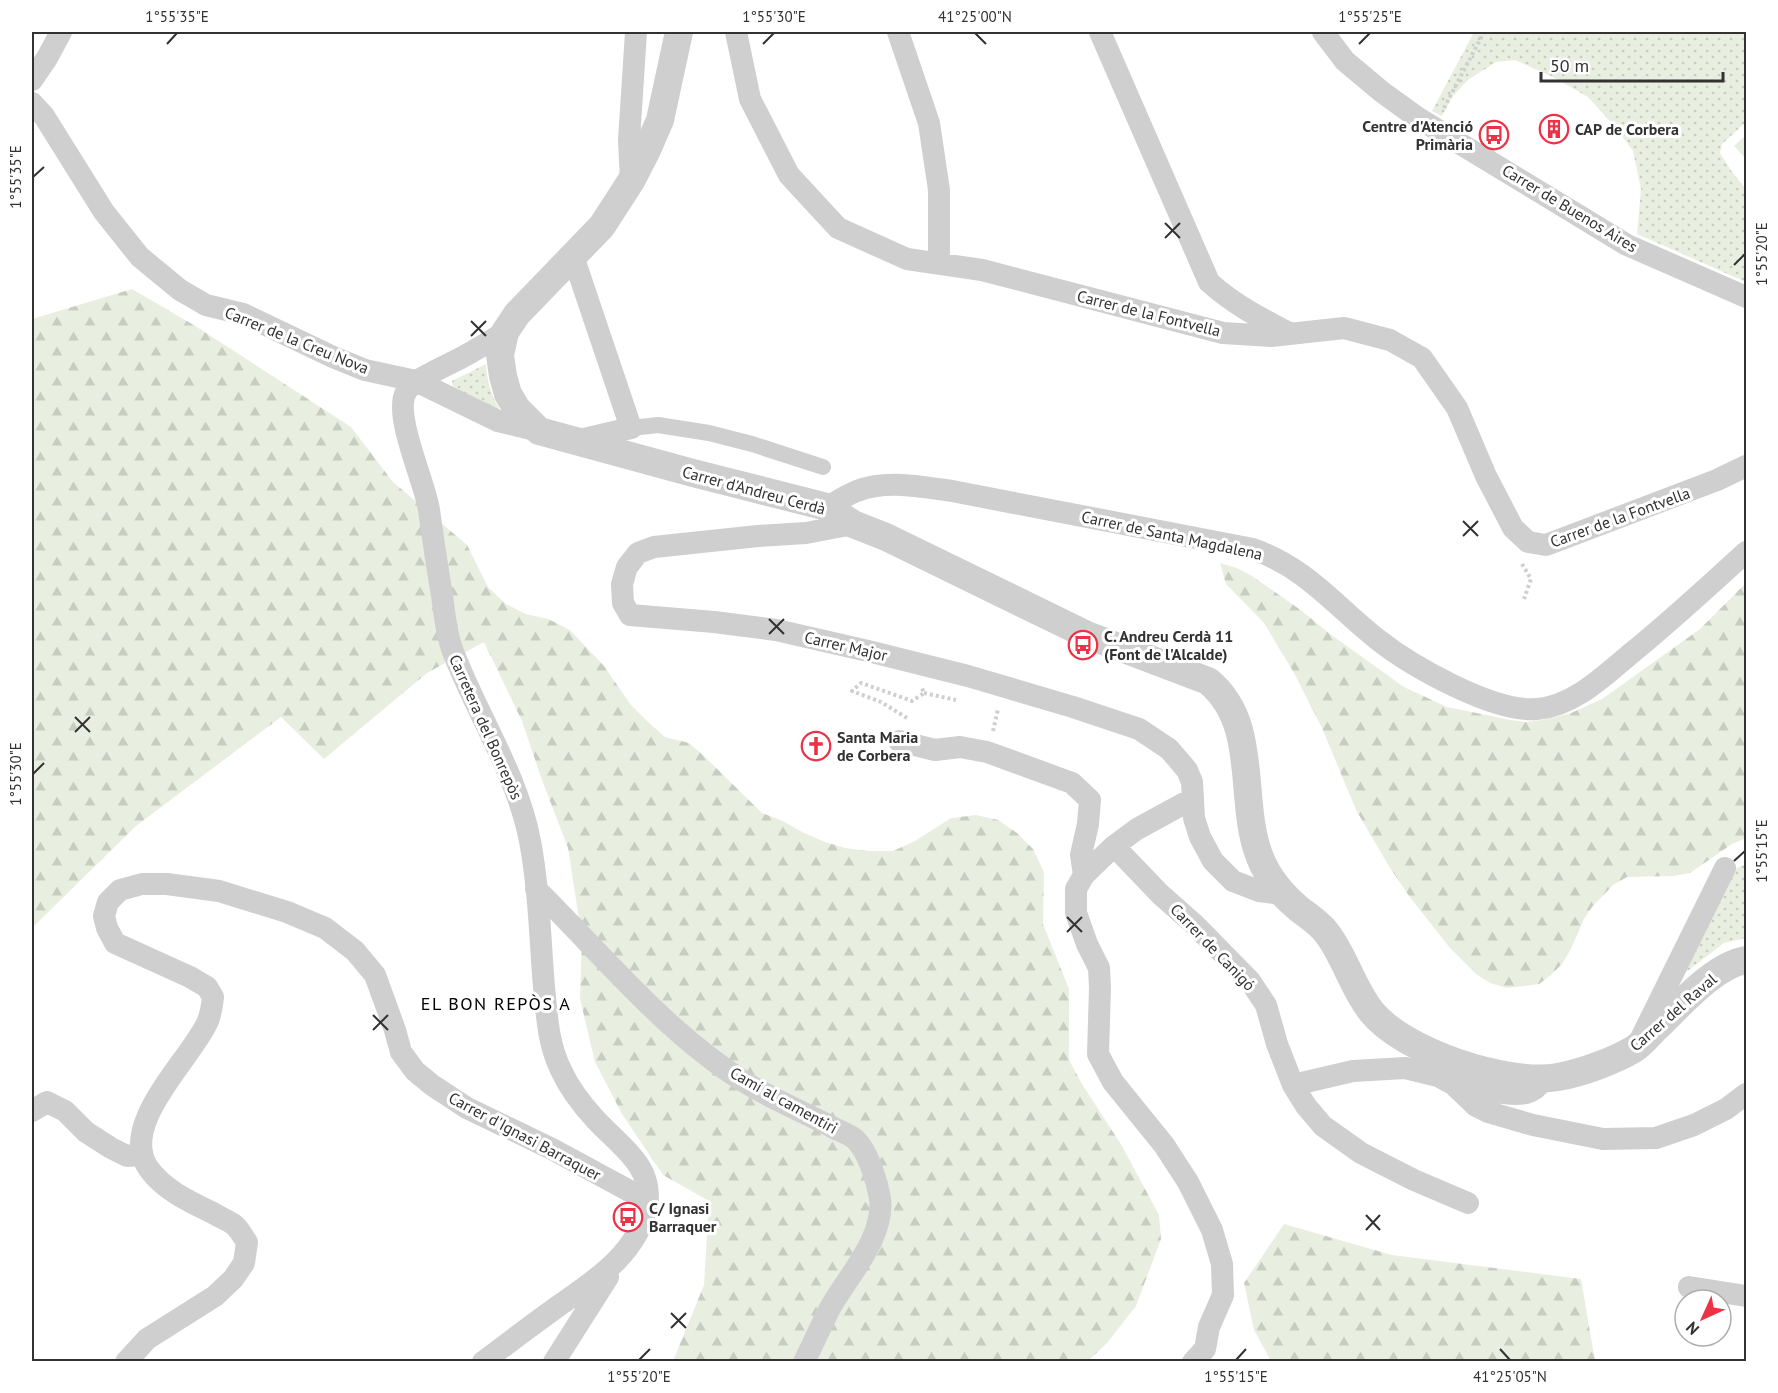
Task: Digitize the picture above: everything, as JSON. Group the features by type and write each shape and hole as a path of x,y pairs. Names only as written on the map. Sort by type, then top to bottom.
{"street":[{"path":"32,80 61,32"},
{"path":"631,182 629,140 636,32"},
{"name":"Carrer d'Andreu Cerdà","path":"680,32 660,120 631,182 602,226 517,314 505,332 500,355 502,376 508,394 517,409 539,431 573,442 827,507 853,524 886,537 1087,635 1208,681 1228,702 1242,743 1252,830 1258,854 1267,875 1283,894"},
{"name":"Carrer de la Fontvella","path":"736,32 750,99 789,175 838,228 907,259 982,270 1223,333 1271,336 1344,327 1390,340 1422,358 1457,408 1491,487 1513,528 1528,542 1546,545 1717,480 1746,466"},
{"path":"898,32 929,123 939,190 939,263"},
{"path":"1100,32 1209,282 1233,302 1290,334"},
{"name":"Carrer de Buenos Aires","path":"1323,32 1345,61 1382,92 1434,127 1627,244 1746,297"},
{"name":"Carrer de la Creu Nova","path":"32,103 44,116 104,212 140,257 180,290 206,305 243,314 365,370 416,381 498,421 539,431"},
{"path":"573,256 631,428"},
{"path":"416,381 505,332"},
{"name":"Carretera del Bonrepòs","path":"416,381 406,391 403,402 404,417 428,499 451,646 520,800 530,841 551,1044 561,1072 579,1099 597,1121 634,1156 646,1179 648,1201 643,1223 634,1240 619,1259 590,1285 483,1362"},
{"path":"573,442 631,428 658,426 709,433 823,467"},
{"name":"Carrer de Santa Magdalena","path":"827,507 865,488 897,484 952,491 1253,549 1285,563 1315,583 1361,627 1398,653 1446,681 1474,694 1503,706 1524,709 1540,709 1560,704 1583,691 1657,632 1746,552"},
{"name":"Carrer Major","path":"853,524 806,533 654,547 638,552 627,567 622,584 623,603 630,615 776,630 915,663 1073,707 1139,729 1169,749 1187,770 1192,782 1194,818 1200,837 1213,861 1233,880 1259,891 1283,894"},
{"path":"899,741 935,750 960,747 987,752 1072,783 1090,800 1088,824 1081,855 1084,875"},
{"path":"1192,799 1137,830 1114,846 1084,875 1076,888 1076,913 1087,944 1099,968 1098,1054 1113,1082 1164,1145 1188,1182 1212,1230 1222,1264 1223,1295 1209,1327 1204,1349 1193,1362"},
{"name":"Carrer de Canigó","path":"1114,846 1160,894 1251,981 1266,1005 1277,1044 1293,1085 1306,1107 1323,1126 1361,1153 1414,1180 1468,1203"},
{"path":"1636,1048 1725,868"},
{"name":"Carrer d'Ignasi Barraquer","path":"141,1155 146,1117 162,1089 207,1025 213,997 207,987 190,977 115,944 104,916 108,902 120,890 142,884 167,884 219,891 287,912 324,928 355,951 375,975 401,1052 415,1071 467,1108 552,1149 648,1201"},
{"name":"Camí al camentiri","path":"536,889 651,1008 690,1041 742,1081 855,1139 869,1160 880,1199 877,1227 867,1251 831,1308 804,1362"},
{"name":"Carrer del Raval","path":"1283,894 1326,932 1335,944 1363,1000 1372,1013 1388,1028 1411,1043 1464,1064 1505,1075 1559,1077 1615,1059 1636,1048 1706,980 1728,966 1746,960"},
{"path":"1293,1085 1353,1071 1405,1068 1438,1076 1453,1084 1476,1106 1488,1112 1533,1125 1603,1139 1656,1138 1694,1125 1726,1109 1746,1094"},
{"path":"1453,1084 1509,1094 1526,1093 1535,1089 1544,1078"},
{"path":"32,1110 47,1102 65,1111 87,1132 111,1148 127,1156 141,1155 149,1169 167,1187 235,1225 247,1242 244,1263 233,1279 215,1296 147,1339 126,1362"},
{"path":"554,1362 619,1259"},
{"path":"1689,1287 1746,1296"}],"path":[{"path":"1434,127 1484,32"},
{"path":"1524,599 1531,579 1519,560 1528,542"},
{"path":"915,663 924,693 912,700 861,684 852,691 881,702 911,720 935,750"}],"green space":[{"path":"1474,32 1714,34 1717,32 1746,32 1746,122 1722,144 1720,153 1746,189 1746,282 1637,234 1641,189 1633,151 1588,97 1553,77 1515,60 1496,62 1468,80 1452,97 1442,116 1432,111"},
{"path":"1746,135 1746,159 1734,146"},
{"path":"132,289 197,327 351,427 393,482 467,545 488,587 506,604 526,614 548,619 570,630 604,666 631,705 647,721 665,737 689,743 762,813 825,842 868,851 893,851 915,841 951,818 976,815 998,820 1017,833 1033,849 1044,872 1043,924 1069,989 1069,1060 1122,1146 1159,1215 1161,1239 1136,1306 1107,1343 1088,1361 673,1361 704,1285 709,1201 663,1175 622,1114 595,1062 580,999 582,938 568,848 522,721 484,642 427,673 324,759 281,717 136,826 32,928 32,319"},
{"path":"486,364 493,397 499,408 497,411 452,385 452,381"},
{"path":"1220,563 1252,576 1404,687 1447,707 1527,722 1571,713 1602,699 1700,629 1746,583 1746,838 1732,844 1690,873 1673,876 1627,877 1613,885 1584,919 1562,964 1539,984 1507,988 1490,983 1476,974 1450,948 1390,868 1356,810 1322,728 1294,673 1264,623 1226,584"},
{"path":"1746,864 1746,938 1724,943 1685,973 1732,870"},
{"path":"1284,1224 1392,1255 1581,1279 1595,1361 1271,1361 1254,1330 1244,1283"}],"place":[{"name":"CAP de Corbera","path":"1554,129"},
{"name":"Centre d'Atenció Primària","path":"1494,135"},
{"name":"C. Andreu Cerdà 11 (Font de l'Alcalde)","path":"1083,645"},
{"name":"Santa Maria de Corbera","path":"816,746"},
{"name":"C/ Ignasi Barraquer","path":"628,1217"}],"district":[{"name":"EL BON REPÒS A","path":"496,1003"}]}
